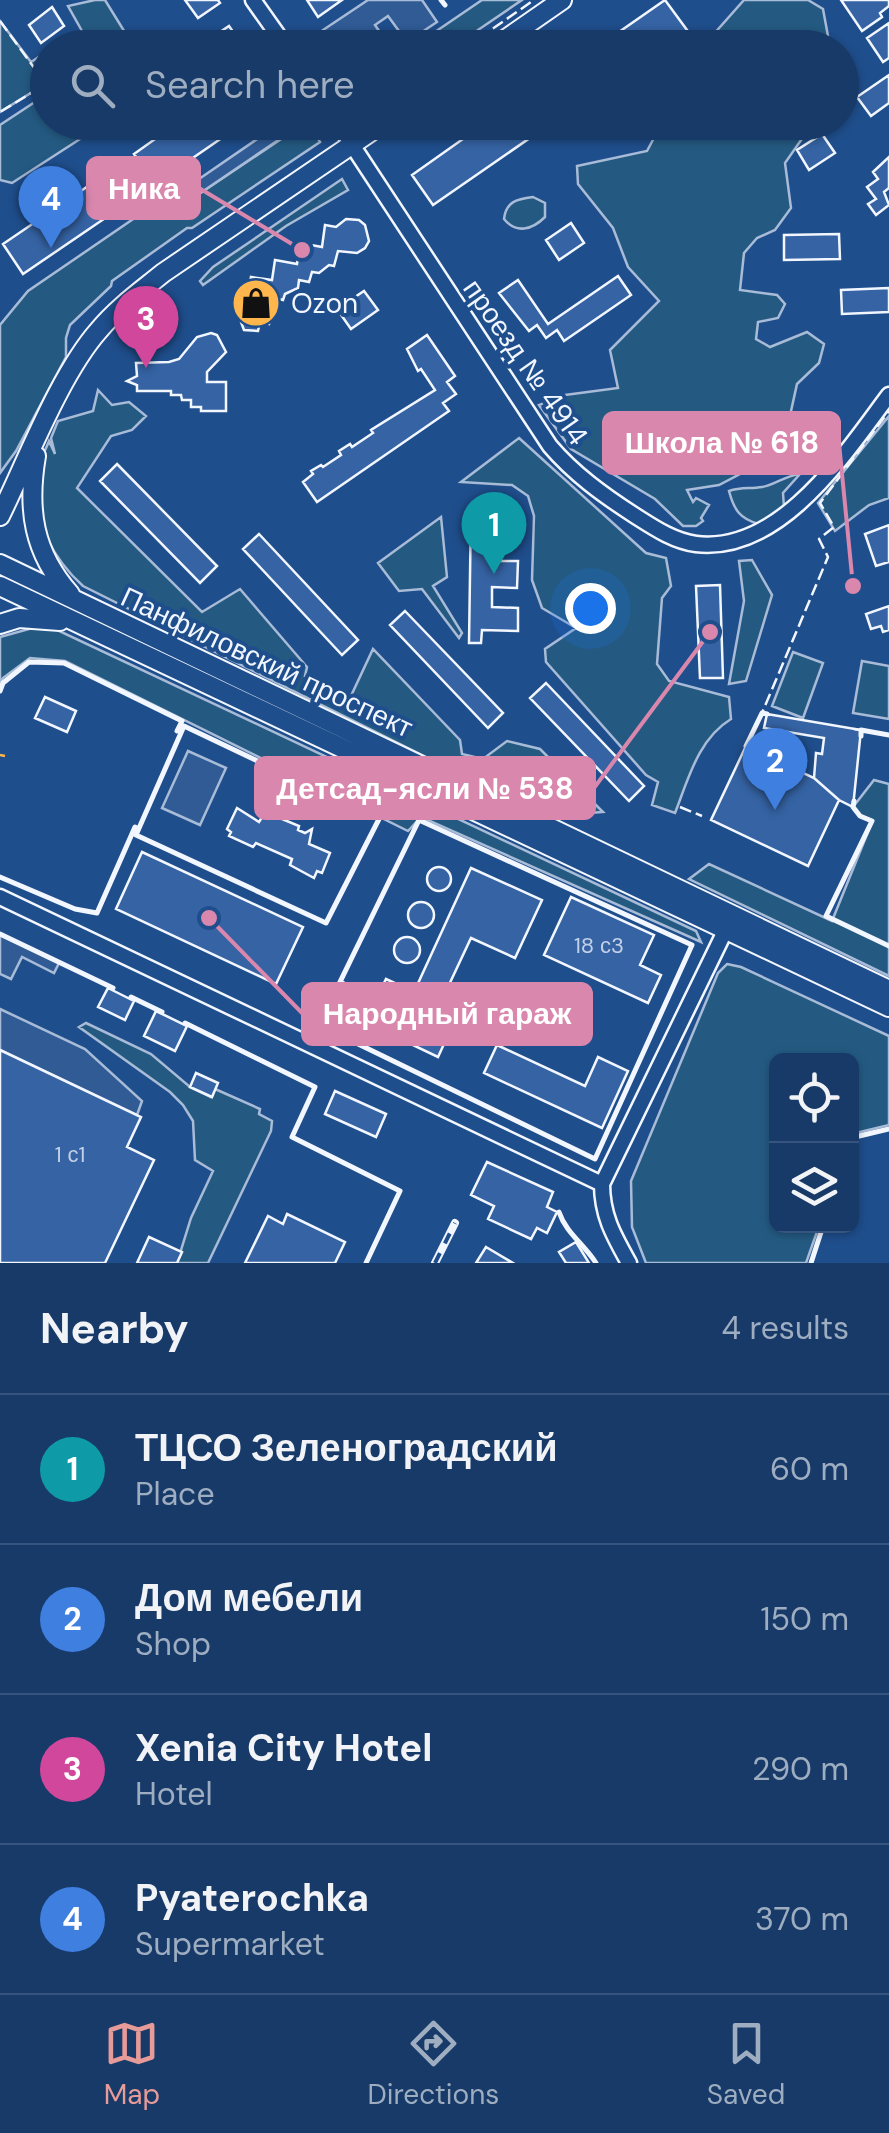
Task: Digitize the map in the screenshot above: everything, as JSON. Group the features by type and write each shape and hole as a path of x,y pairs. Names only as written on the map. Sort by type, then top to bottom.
{"main road":[{"path":"520,30 562,0"},
{"path":"0,516 84,349 98,330 130,299 360,140"},
{"path":"0,487 40,435"},
{"path":"40,435 30,490 37,536 56,578 78,603"},
{"name":"Панфиловский проспект","path":"0,564 730,922 889,1007"},
{"name":"Панфиловский проспект","path":"0,586 730,922 889,990"},
{"path":"0,624 40,618 122,644"}],"street":[{"path":"253,0 274,30"},
{"name":"проезд № 4914","path":"348,140 550,446 577,476 678,540 711,544 752,534 772,523 819,486 889,395"},
{"path":"0,897 602,1184"},
{"path":"630,1263 608,1226 602,1184 730,922"}],"shaded area":[{"path":"105,0 124,30 81,30 68,6"},
{"path":"368,0 422,0 437,22 425,30 398,30 388,16 375,25 378,30 323,30"},
{"path":"482,0 522,0 478,30 438,30"},
{"path":"744,0 808,0 823,9 827,30 717,30"},
{"path":"0,21 30,61 30,93 0,112"},
{"path":"30,105 30,140 79,140 12,183 0,180 0,125"},
{"path":"256,140 278,140 190,200 183,190"},
{"path":"280,140 320,142 112,281 70,325 66,357 16,451 0,473 0,325 28,291 180,187 190,200"},
{"path":"653,140 801,140 785,163 791,208 775,230 757,238 744,253 740,290 777,295 785,304 778,318 758,322 756,339 770,347 807,332 824,344 819,363 797,384 782,452 719,485 687,490 693,502 696,498 709,505 703,521 696,526 683,526 655,499 571,449 539,405 565,395 618,388 610,350 659,301 628,267 613,228 578,184 577,166 647,151"},
{"path":"342,179 348,190 286,226 203,285 200,281 213,267"},
{"path":"533,197 545,203 545,217 540,221 519,228 504,219 513,202"},
{"path":"98,390 112,405 129,402 146,416 132,430 111,436 77,488 202,612 240,589 307,667 305,676 350,698 373,649 460,740 462,754 483,759 507,741 540,749 603,812 589,813 568,802 559,817 466,777 83,586 63,565 46,538 36,508 34,479 49,441 55,454 51,438 58,421 93,411"},
{"path":"889,416 889,498 869,505 835,531 818,503"},
{"path":"519,438 646,553 666,558 671,586 662,598 657,664 669,681 729,697 731,719 702,749 675,813 652,805 658,782 646,775 546,662 545,649 576,628 542,608 532,580 534,516 528,496 512,485 461,482"},
{"path":"800,474 783,493 784,507 759,524 739,513 729,491 766,486"},
{"path":"441,517 447,577 433,586 462,633 459,638 422,589 399,591 378,563"},
{"path":"752,560 772,595 746,681 729,684 744,601 739,561"},
{"path":"36,627 53,628 696,931 701,942 421,817 408,831 65,661 30,658 3,678 0,685 0,637"},
{"path":"793,652 823,663 803,718 772,706"},
{"path":"862,661 889,666 889,719 853,713"},
{"path":"188,751 226,768 200,825 162,808"},
{"path":"874,780 889,784 889,976 689,879 709,864 832,921 872,822 853,807"},
{"path":"0,934 59,963 54,973 22,957 11,979 0,974"},
{"path":"727,964 741,967 889,1036 889,1125 859,1132 859,1053 769,1053 769,1233 817,1233 806,1263 646,1263 632,1227 631,1181 718,973"},
{"path":"0,1009 85,1049 142,1101 137,1115 0,1050"},
{"path":"86,1023 151,1054 190,1087 211,1097 215,1089 260,1109 259,1114 272,1121 271,1131 208,1263 177,1263 191,1218 213,1171 195,1160 193,1121 170,1092 79,1027"}],"building":[{"path":"185,0 218,0 220,3 198,18"},
{"path":"307,0 342,0 318,17"},
{"path":"665,0 687,30 622,30"},
{"path":"841,0 889,0 889,6 880,13 882,17 862,31"},
{"path":"52,7 64,26 59,30 32,30 29,25"},
{"path":"889,23 889,58 883,62 867,38"},
{"path":"889,75 889,103 871,116 859,96"},
{"path":"154,140 219,140 155,184 134,154"},
{"path":"462,140 527,140 433,205 412,175"},
{"path":"813,140 826,140 835,153 809,170 797,150"},
{"path":"889,157 889,188 884,192 889,205 876,215 868,204 876,199 867,187 878,179 873,172"},
{"path":"122,163 142,193 23,274 3,244"},
{"path":"346,219 365,225 369,241 365,248 357,253 338,251 334,266 312,272 309,282 299,280 298,288 285,294 283,300 274,298 269,324 260,322 258,331 244,330 241,322 250,298 251,277 272,280 275,260 297,264 300,243 322,247 325,225 336,227"},
{"path":"571,223 584,243 559,260 546,240"},
{"path":"839,234 840,259 784,260 784,235"},
{"path":"618,276 631,295 564,341 557,330 546,338 537,325 529,331 499,293 518,280 548,324"},
{"path":"889,288 889,312 842,314 841,290"},
{"path":"364,291 378,310 351,329 337,309"},
{"path":"217,335 226,352 207,372 207,382 226,382 226,411 201,411 201,407 191,407 191,400 182,400 181,395 171,395 171,391 137,391 137,385 127,381 137,376 136,363 179,359 197,337"},
{"path":"427,335 455,376 447,382 456,394 443,403 449,411 317,502 303,482 313,474 311,471 323,467 341,455 339,451 350,444 352,447 373,433 371,430 435,390 421,369 418,371 407,349"},
{"path":"117,464 217,566 200,583 100,481"},
{"path":"471,509 483,509 483,514 520,515 519,542 495,541 495,561 518,561 517,588 492,587 492,607 518,608 518,631 482,630 481,643 469,643"},
{"path":"889,525 889,562 876,566 865,534"},
{"path":"259,534 358,640 342,655 243,549"},
{"path":"720,585 723,678 700,678 696,586"},
{"path":"889,606 889,630 883,632 881,626 871,629 866,614"},
{"path":"405,611 503,713 488,728 390,625"},
{"path":"546,683 644,786 629,801 530,698"},
{"path":"45,697 76,711 67,732 35,718"},
{"path":"767,714 861,730 853,807 814,778 816,753 822,754 824,738 764,728"},
{"path":"746,746 814,778 839,800 808,866 711,820"},
{"path":"237,808 259,822 268,808 270,814 299,826 298,830 305,833 312,829 309,844 330,853 322,873 317,871 314,878 290,865 292,859 229,836 231,832 227,829"},
{"path":"142,852 303,927 276,984 116,909"},
{"path":"434,867 444,867 451,879 444,891 434,891 427,884 427,874"},
{"path":"471,868 542,900 515,958 471,938 448,987 466,996 438,1057 398,1038 403,1028 370,1012 386,979 414,992"},
{"path":"571,897 654,935 640,965 661,975 648,1003 544,955"},
{"path":"421,902 430,906 434,915 430,924 421,928 412,924 408,915 412,906"},
{"path":"407,937 416,941 420,950 416,959 407,963 398,959 394,950 398,941"},
{"path":"341,981 353,987 340,1014 328,1008"},
{"path":"108,988 134,1001 125,1020 98,1007"},
{"path":"156,1011 187,1026 175,1051 144,1036"},
{"path":"497,1045 585,1086 598,1057 628,1071 602,1128 484,1073"},
{"path":"0,1050 141,1117 127,1147 154,1160 105,1263 0,1263"},
{"path":"196,1073 218,1083 212,1097 190,1087"},
{"path":"335,1091 386,1114 376,1137 325,1114"},
{"path":"487,1162 553,1192 547,1207 557,1212 547,1233 537,1228 531,1239 488,1219 494,1206 471,1195"},
{"path":"287,1214 345,1242 335,1263 245,1263 268,1216 283,1224"},
{"path":"149,1237 182,1252 177,1263 137,1263"},
{"path":"576,1242 589,1263 566,1263 559,1252"},
{"path":"486,1247 513,1263 476,1263"}],"railway":[{"path":"435,1263 455,1223"}],"fence":[{"path":"491,30 534,0"},
{"path":"0,21 30,62"},
{"path":"0,112 30,94"},
{"path":"770,715 762,713 828,557 819,539 834,527 820,503 889,411"},
{"path":"854,729 889,735"},
{"path":"680,807 702,816"}],"wall":[{"path":"441,0 445,5"},
{"path":"0,691 3,683 29,662 64,663 182,721 177,731"},
{"path":"746,746 762,713 767,714"},
{"path":"184,726 379,819 326,923 136,835 184,726"},
{"path":"861,736 861,730 889,735"},
{"path":"854,801 853,807 860,816 872,821 826,916 889,946"},
{"path":"419,820 692,945 595,1159 319,1025 419,820"},
{"path":"0,877 75,909 97,913 135,827"},
{"path":"0,934 113,988"},
{"path":"131,997 162,1012"},
{"path":"185,1023 315,1087 292,1137 400,1191 366,1263"},
{"path":"853,1143 855,1137 889,1129"},
{"path":"559,1212 596,1263"},
{"path":"811,1263 821,1233"}],"power":[{"path":"0,755 5,756"}],"place":[{"name":"Pyaterochka","path":"51,248"},
{"name":"Ника","path":"302,250"},
{"name":"Ozon","path":"256,303"},
{"name":"Xenia City Hotel","path":"146,368"},
{"name":"ТЦСО Зеленоградский","path":"494,574"},
{"name":"Школа № 618","path":"853,586"},
{"name":"Детсад-ясли № 538","path":"710,632"},
{"name":"Дом мебели","path":"775,810"},
{"name":"Народный гараж","path":"209,918"}]}
